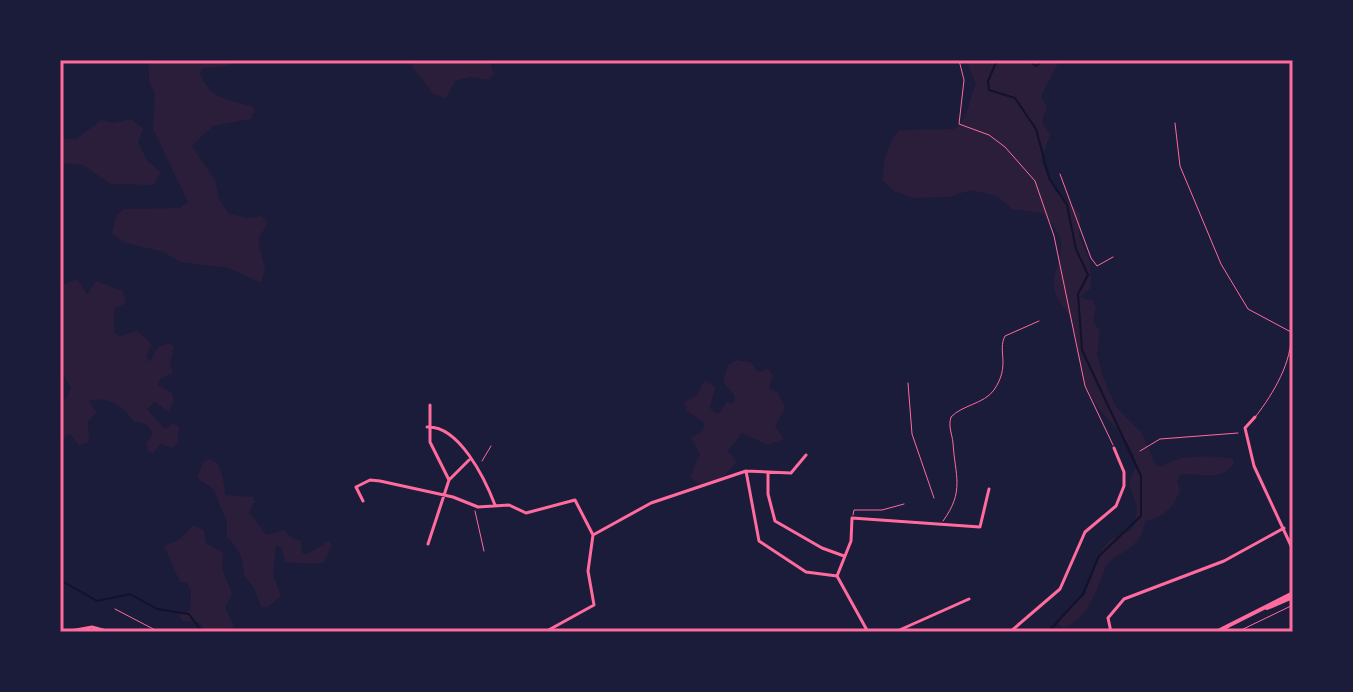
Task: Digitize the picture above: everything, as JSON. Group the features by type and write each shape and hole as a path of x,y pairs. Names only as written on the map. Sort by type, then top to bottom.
{"main road":[{"path":"1216,632 1293,595"}],"street":[{"path":"430,405 427,427 430,442 449,480"},
{"path":"1255,417 1246,425 1245,433 1254,466 1293,550"},
{"path":"427,427 438,426 450,432 469,460 479,467 495,505"},
{"path":"1010,632 1060,589 1085,532 1116,506 1124,486 1124,472 1114,448"},
{"path":"593,535 651,503 746,471 791,473 806,455"},
{"path":"428,544 449,480 469,460"},
{"path":"746,471 759,541 806,572 837,576"},
{"path":"768,471 768,494 775,521 822,548 844,556"},
{"path":"363,501 356,487 370,480 444,495 474,506 509,505 532,514 575,500 593,535 588,571 594,605 545,632"},
{"path":"868,632 837,576 851,541 852,518 983,526 989,489"},
{"path":"1111,632 1108,618 1124,599 1224,561 1284,528"},
{"path":"895,632 969,599"},
{"path":"65,632 92,627 110,632"}],"lane":[{"path":"959,60 964,80 959,124 989,135 1005,147 1035,181 1054,236 1085,386 1114,448"},
{"path":"1175,123 1180,166 1212,247 1248,309 1291,332 1276,387 1255,417"},
{"path":"1060,174 1091,258 1097,266 1113,257"},
{"path":"941,523 953,507 959,485 952,456 951,417 994,389 1005,360 1002,345 1005,336 1039,321"},
{"path":"908,383 912,434 934,498"},
{"path":"852,518 854,510 882,510 904,504"},
{"path":"1237,632 1293,605"}],"path":[{"path":"1140,451 1160,439 1245,433"},
{"path":"479,467 491,446"},
{"path":"474,506 484,551"},
{"path":"115,609 159,632"}],"shaded area":[{"path":"148,60 238,60 228,66 203,68 200,73 214,93 252,106 255,110 251,119 213,126 192,146 215,180 219,199 229,214 249,218 261,216 268,223 258,239 265,269 261,283 229,268 180,262 163,252 123,242 112,234 116,215 124,209 180,208 188,202 153,129 155,95 149,81"},
{"path":"413,60 489,60 494,74 489,80 471,77 455,81 446,98 433,94 413,68"},
{"path":"966,60 1060,60 1041,96 1047,107 1042,121 1050,135 1041,161 1055,191 1081,214 1079,235 1090,262 1091,288 1080,297 1093,301 1096,308 1093,321 1100,331 1097,354 1103,377 1116,407 1141,432 1156,465 1162,467 1177,460 1206,456 1233,459 1234,463 1217,475 1181,474 1177,481 1180,491 1171,507 1157,518 1145,521 1143,531 1133,545 1108,564 1085,611 1063,628 1058,624 1068,607 1084,596 1102,549 1110,540 1131,530 1136,522 1137,508 1129,482 1137,465 1122,435 1096,405 1086,387 1071,319 1054,286 1060,257 1060,237 1042,213 1012,209 996,196 971,190 949,197 913,198 894,191 883,181 886,154 899,130 954,129 963,120 976,84"},
{"path":"131,119 143,129 138,142 147,160 161,172 154,185 110,184 83,165 60,163 60,139 76,139 101,120 113,123"},
{"path":"77,279 87,294 96,281 123,291 126,303 114,309 114,332 119,336 138,331 152,345 146,356 150,362 158,347 170,343 174,347 170,365 173,373 161,378 158,385 172,393 174,401 168,412 155,402 147,409 165,429 172,423 179,426 178,442 173,448 161,444 153,453 148,451 146,444 153,433 146,424 133,421 120,407 102,400 89,401 97,412 88,421 89,442 79,445 70,434 60,439 60,400 66,399 71,388 60,369 60,286"},
{"path":"737,360 750,362 758,372 768,369 773,375 769,388 778,393 785,407 775,427 784,439 767,445 742,433 728,451 737,462 724,476 702,486 690,477 700,454 691,438 703,430 704,423 687,411 684,402 696,396 705,380 715,387 710,408 715,413 720,413 726,402 734,403 735,396 723,382 728,365"},
{"path":"210,459 221,470 226,495 253,497 255,502 249,512 266,535 284,530 301,541 302,553 307,554 329,541 332,545 323,563 285,562 282,549 276,546 273,575 281,596 268,607 261,607 254,588 244,576 240,555 227,537 227,522 213,489 197,478 203,462"},
{"path":"193,525 204,530 206,543 223,553 222,568 232,594 225,608 234,625 227,632 207,632 198,622 182,621 179,615 190,610 191,590 187,583 180,582 164,546 180,539"}],"waterway":[{"path":"997,60 988,81 989,90 1015,98 1036,129 1049,178 1067,205 1076,249 1088,275 1078,294 1082,350 1141,476 1141,516 1099,556 1083,594 1048,632"},
{"path":"1027,60 1036,66 1044,60"},
{"path":"60,580 97,601 130,594 157,609 189,614 202,632"}]}
